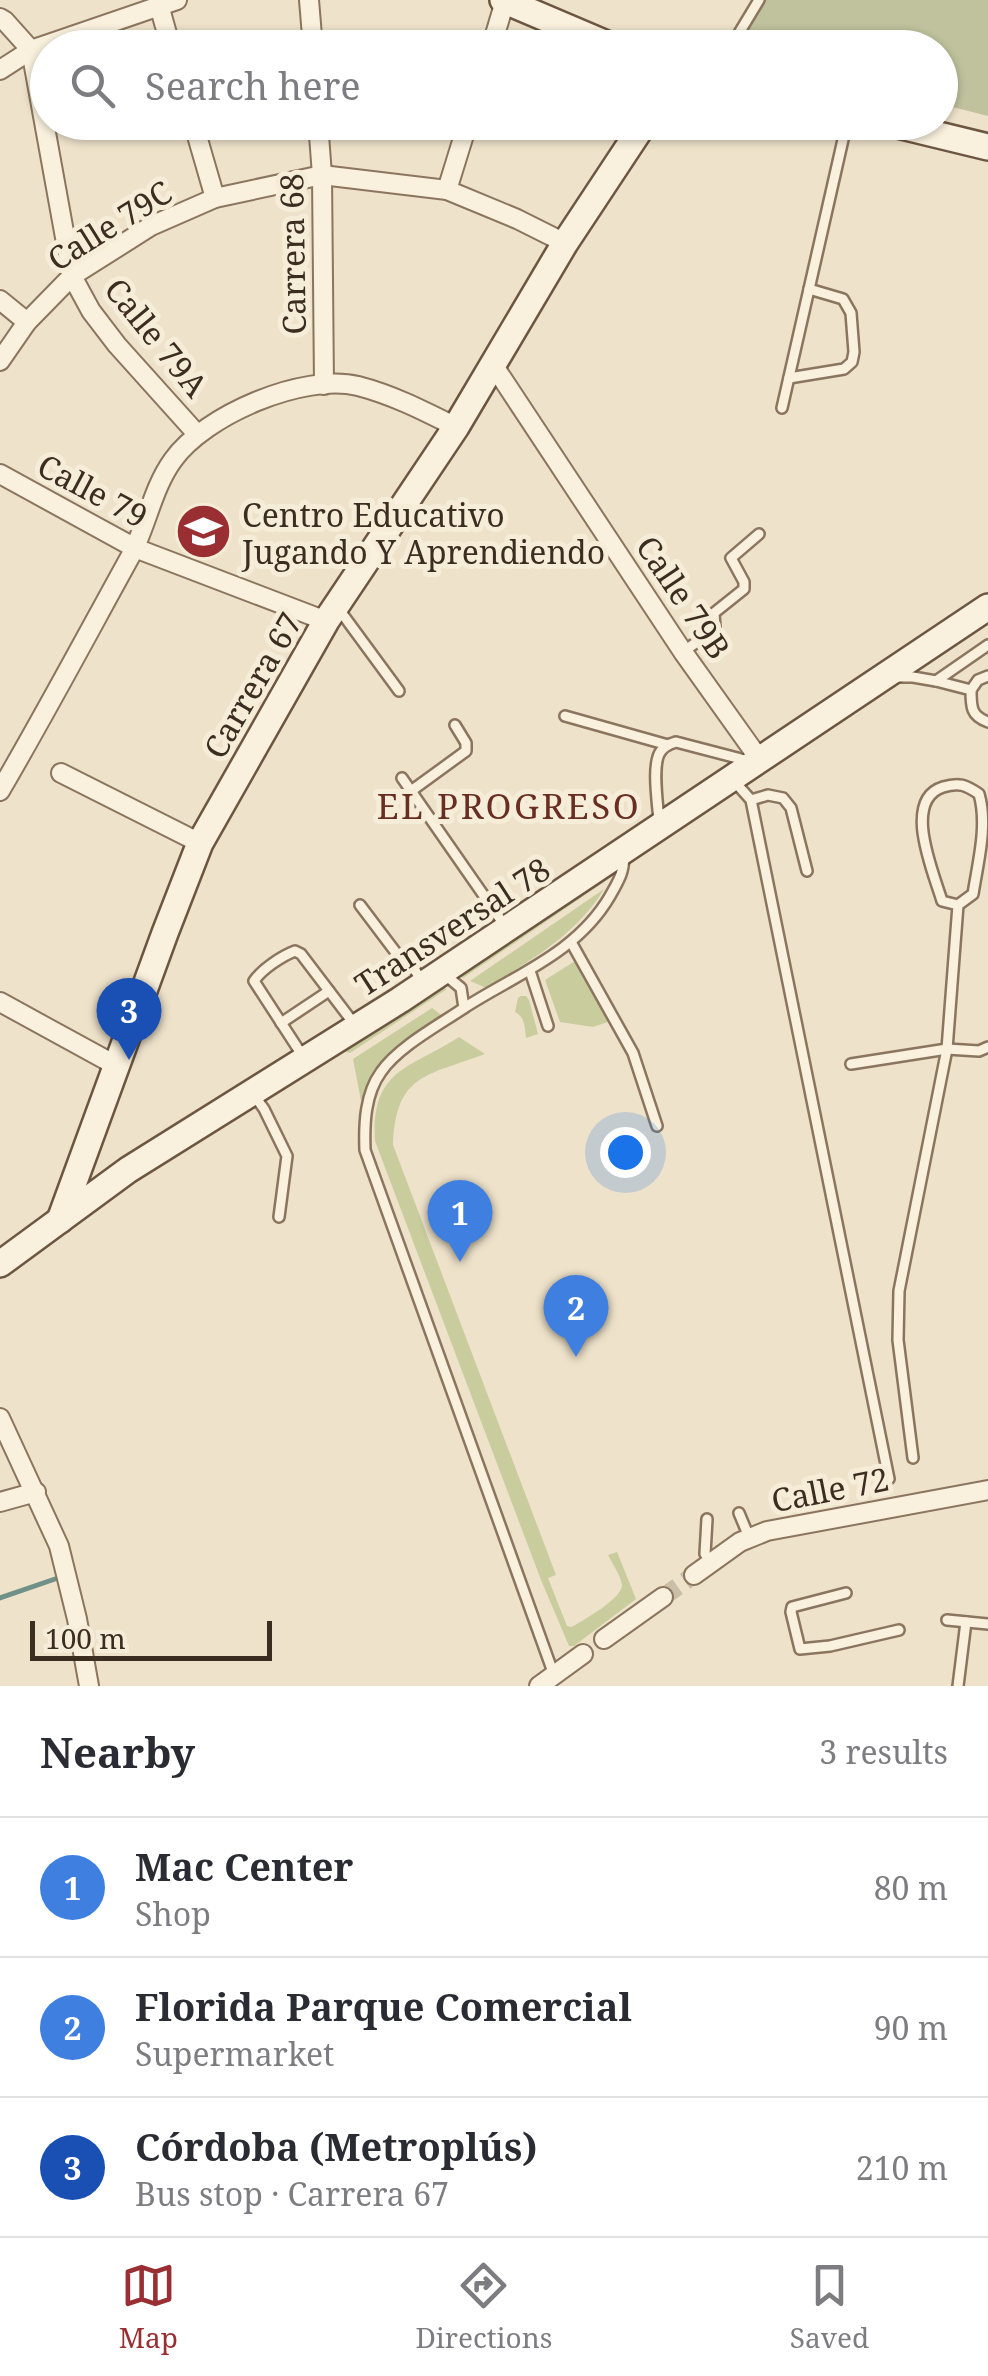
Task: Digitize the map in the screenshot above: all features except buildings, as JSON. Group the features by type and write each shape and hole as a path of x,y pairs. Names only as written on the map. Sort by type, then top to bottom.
{"main road":[{"path":"504,0 574,30"},
{"name":"Carrera 67","path":"60,1220 200,843 331,613 456,427 565,243 633,140"},
{"path":"958,140 988,147"},
{"name":"Transversal 78","path":"2,1258 128,1170 252,1092 356,1028 443,982 507,929 988,607"},
{"path":"93,1129 102,1155 115,1166 128,1170"}],"street":[{"path":"309,0 311,30"},
{"path":"496,30 504,0"},
{"path":"88,30 168,2 170,30"},
{"path":"0,18 30,50 0,70"},
{"name":"Calle 79A","path":"47,140 72,276 91,311 197,434"},
{"path":"198,140 215,198"},
{"name":"Carrera 68","path":"319,140 324,385"},
{"path":"447,190 462,140"},
{"name":"Calle 79C","path":"0,361 26,322 72,276 151,226 215,198 322,175 447,190 565,243"},
{"path":"0,300 26,322"},
{"name":"Calle 79B","path":"494,366 758,762"},
{"path":"0,790 134,548 156,489 174,459 197,434 256,403 291,390 324,385 354,385 408,403 456,427"},
{"name":"Calle 79","path":"0,474 134,548 331,613"},
{"path":"61,773 200,843"},
{"path":"0,1002 117,1066"},
{"path":"0,1418 59,1546 88,1686"},
{"name":"Calle 72","path":"694,1575 749,1537 768,1531 988,1490"},
{"path":"0,1502 36,1492"},
{"path":"604,1639 664,1597"},
{"path":"546,1680 583,1654"}],"lane":[{"path":"741,30 759,0"},
{"path":"782,408 844,140"},
{"path":"789,378 844,368 852,362 851,314 843,299 810,290"},
{"path":"683,652 715,628 714,613 744,589 731,558 759,534"},
{"path":"331,613 399,692"},
{"path":"936,681 988,645"},
{"path":"886,677 913,676 972,690"},
{"path":"988,676 978,680 972,690 971,708 978,718 988,722"},
{"path":"565,716 668,746"},
{"path":"411,791 466,751 466,743 455,724"},
{"path":"660,827 656,761 661,750 676,742 758,762"},
{"path":"402,778 507,929"},
{"path":"732,779 751,800 889,1479"},
{"path":"913,1458 898,1340 899,1291 948,1049 958,906 973,894 984,809 979,794 964,784 933,791 923,804 922,826 942,900 958,906"},
{"path":"751,800 768,794 783,798 791,808 807,872"},
{"path":"546,1680 365,1150 366,1113 379,1073 400,1053 570,942 610,896 624,871 624,851"},
{"path":"360,905 397,954 413,968 484,995"},
{"path":"570,942 634,1053 657,1126"},
{"path":"306,1060 254,981 288,954 301,954 356,1028"},
{"path":"530,971 548,1026"},
{"path":"443,982 464,1008"},
{"path":"281,1023 330,991"},
{"path":"851,1064 948,1049 985,1052"},
{"path":"252,1092 287,1156 279,1217"},
{"path":"740,1513 749,1537"},
{"path":"707,1520 705,1554 712,1562"},
{"path":"846,1594 792,1607 800,1649 899,1630"},
{"path":"947,1620 988,1624"},
{"path":"958,1686 966,1622"}],"green space":[{"path":"754,0 988,0 988,116 958,108 958,30 740,30"},
{"path":"618,865 613,876 463,978 453,972"},
{"path":"604,889 567,933 537,956 488,987 470,981"},
{"path":"575,961 608,1022 593,1027 560,1022 545,980"},
{"path":"440,987 447,989 350,1053 337,1049"},
{"path":"521,996 529,1000 538,1034 526,1038 523,1020 515,1012"},
{"path":"432,1008 444,1017 385,1061 361,1101 353,1059"},
{"path":"459,1037 485,1054 431,1073 408,1090 395,1121 393,1145 556,1575 548,1578 567,1626 572,1627 593,1614 620,1591 621,1581 608,1555 617,1552 636,1599 574,1646 569,1646 541,1580 375,1141 375,1117 387,1084 410,1065"}],"waterway":[{"path":"0,1598 55,1579"}],"tunnel":[{"path":"663,1597 694,1575"}],"place":[{"name":"Centro Educativo Jugando Y Aprendiendo","path":"203,532"},
{"name":"Córdoba (Metroplús)","path":"129,1060"},
{"name":"Mac Center","path":"460,1262"},
{"name":"Florida Parque Comercial","path":"576,1357"}],"district":[{"name":"EL PROGRESO","path":"509,805"}]}
